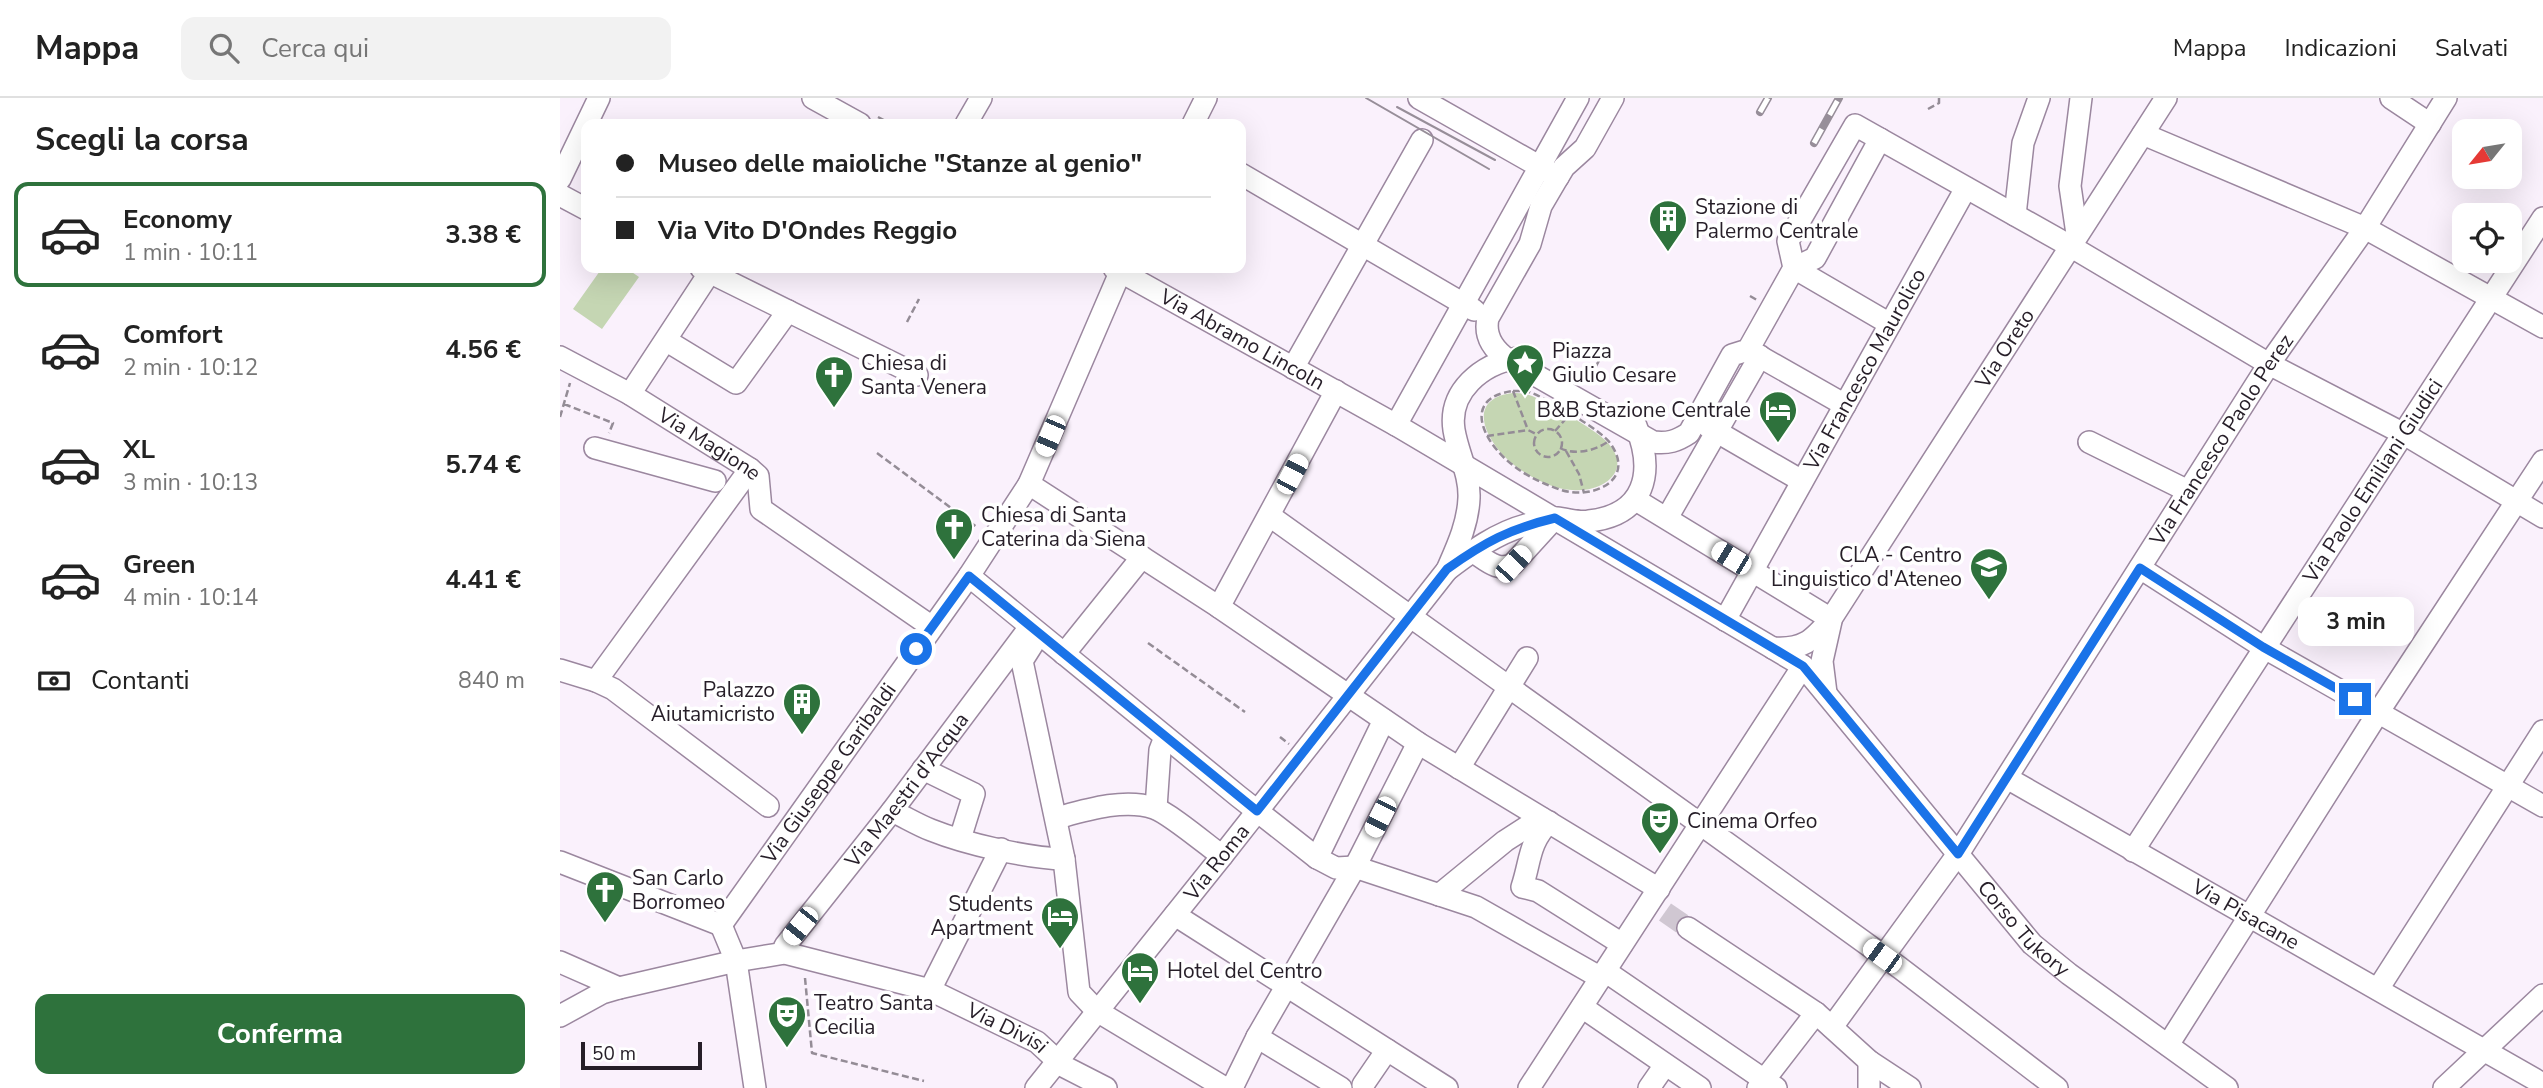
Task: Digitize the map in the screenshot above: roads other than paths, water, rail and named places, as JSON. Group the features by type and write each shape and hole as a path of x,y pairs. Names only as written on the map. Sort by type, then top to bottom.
{"street":[{"path":"588,119 598,98"},
{"path":"813,98 851,119"},
{"path":"969,119 981,98"},
{"path":"1196,119 1206,98"},
{"path":"1419,98 1441,103 1548,171 1564,167 1585,148 1613,98"},
{"path":"1396,425 1463,303 1548,171 1578,98"},
{"path":"2015,215 2023,144 2039,98"},
{"path":"2074,240 2070,186 2081,98"},
{"name":"Via Oreto","path":"1831,619 2166,98"},
{"path":"2390,98 2430,124"},
{"name":"Via Francesco Paolo Perez","path":"1766,1086 1882,956 1958,854 2269,364 2365,228 2446,98"},
{"path":"1667,518 1717,431 1794,268 1788,241 1855,125 2015,215 2074,240 2269,364 2404,434 2543,517"},
{"path":"560,179 581,134"},
{"path":"2143,134 2365,228 2543,327"},
{"path":"1794,268 1815,258 1880,139"},
{"path":"1293,368 1422,140"},
{"path":"1548,171 1530,244 1488,318 1490,341 1507,359 1640,436 1665,444 1677,441 1689,433 1732,355 1754,353 1845,405"},
{"path":"1246,177 1488,318"},
{"name":"Via Francesco Maurolico","path":"1725,620 1966,187"},
{"path":"560,194 581,206"},
{"name":"Via Paolo Emiliani Giudici","path":"2133,850 2543,218"},
{"path":"1794,268 1890,324"},
{"path":"630,394 667,341 703,273"},
{"path":"711,273 917,375"},
{"name":"Via Giuseppe Garibaldi","path":"720,925 781,814 932,627 1029,484 1117,273"},
{"name":"Via Abramo Lincoln","path":"1126,273 1555,518"},
{"path":"667,341 736,383 788,311"},
{"path":"1447,569 1464,529 1469,498 1465,465 1454,428 1453,414 1458,400 1472,378 1489,366 1507,359"},
{"name":"Via Magione","path":"569,362 630,394 750,469 758,476 761,509 932,627"},
{"path":"1219,607 1336,391"},
{"path":"1696,420 1802,481"},
{"path":"1447,569 1472,551 1510,530 1555,518 1585,522 1604,519 1622,510 1636,500 1644,482 1646,465 1640,436"},
{"path":"2089,442 2188,491"},
{"path":"601,443 715,481"},
{"path":"2168,1045 2378,712 2543,461"},
{"path":"596,681 750,469"},
{"path":"1029,484 1219,607 1418,743 1545,820 1658,901"},
{"path":"1636,500 1831,619"},
{"path":"1270,516 1882,956 2048,1085"},
{"path":"1472,551 1499,568 1507,568 1555,518"},
{"name":"Corso Tukory","path":"1555,518 1803,666 2032,944 2227,1088"},
{"path":"1064,653 1142,557"},
{"path":"2140,568 2263,647 2543,806"},
{"name":"Via Roma","path":"1035,1088 1222,856 1447,569"},
{"path":"969,576 1317,858 1336,868 1355,866 1476,907 1603,974 1766,1086"},
{"path":"1773,648 1801,647 1816,637 1831,619"},
{"path":"1827,694 1822,661 1831,619"},
{"path":"1035,630 1022,661 1057,818 1079,992 1097,1011 1225,1088"},
{"name":"Via Maestri d'Acqua","path":"794,955 785,946 1035,630"},
{"path":"1460,768 1527,658"},
{"path":"1539,1085 1581,1007 1622,944 1658,901 1700,825 1803,666"},
{"path":"560,670 596,681 613,690 781,814"},
{"path":"1317,858 1384,720"},
{"path":"2378,989 2543,731"},
{"path":"1156,808 1160,750 1165,737"},
{"path":"1232,1088 1257,1037 1355,866 1418,743"},
{"path":"923,769 974,794 960,839"},
{"name":"Via Pisacane","path":"2007,778 2543,1084"},
{"path":"1057,818 1119,806 1156,808 1222,856"},
{"path":"892,811 931,830 960,839 1036,858 1064,859"},
{"path":"1439,895 1505,841 1545,820"},
{"path":"1545,820 1528,855 1522,887 1538,891 1622,944"},
{"path":"930,990 1002,849"},
{"path":"560,862 720,925 736,961 755,1088"},
{"path":"1175,915 1441,1086"},
{"path":"1688,928 1824,1020 1869,1061 1910,1088"},
{"name":"Via Divisi","path":"560,1016 602,993 619,988 736,961 794,955 930,990 1037,1042 1071,1071 1107,1088"},
{"path":"560,962 619,988"},
{"path":"2444,1088 2543,995"},
{"path":"1581,1007 1700,1088"},
{"path":"1257,1037 1341,1088"},
{"path":"1364,1087 1387,1050"},
{"path":"1869,1061 1869,1088"},
{"path":"1650,1088 1665,1065"}],"tunnel":[{"path":"1665,912 1688,928"}],"tram line":[{"path":"1366,98 1489,169"},
{"path":"1397,107 1495,160"}],"railway":[{"path":"1760,112 1768,98"},
{"path":"1814,143 1839,98"}],"place":[{"name":"Stazione di Palermo Centrale","path":"1668,253"},
{"name":"Piazza Giulio Cesare","path":"1525,397"},
{"name":"Chiesa di Santa Venera","path":"834,409"},
{"name":"B&B Stazione Centrale","path":"1778,444"},
{"name":"Chiesa di Santa Caterina da Siena","path":"954,561"},
{"name":"CLA - Centro Linguistico d'Ateneo","path":"1989,601"},
{"name":"Palazzo Aiutamicristo","path":"802,736"},
{"name":"Cinema Orfeo","path":"1660,855"},
{"name":"San Carlo Borromeo","path":"605,924"},
{"name":"Students Apartment","path":"1060,950"},
{"name":"Hotel del Centro","path":"1140,1005"},
{"name":"Teatro Santa Cecilia","path":"787,1049"}]}
